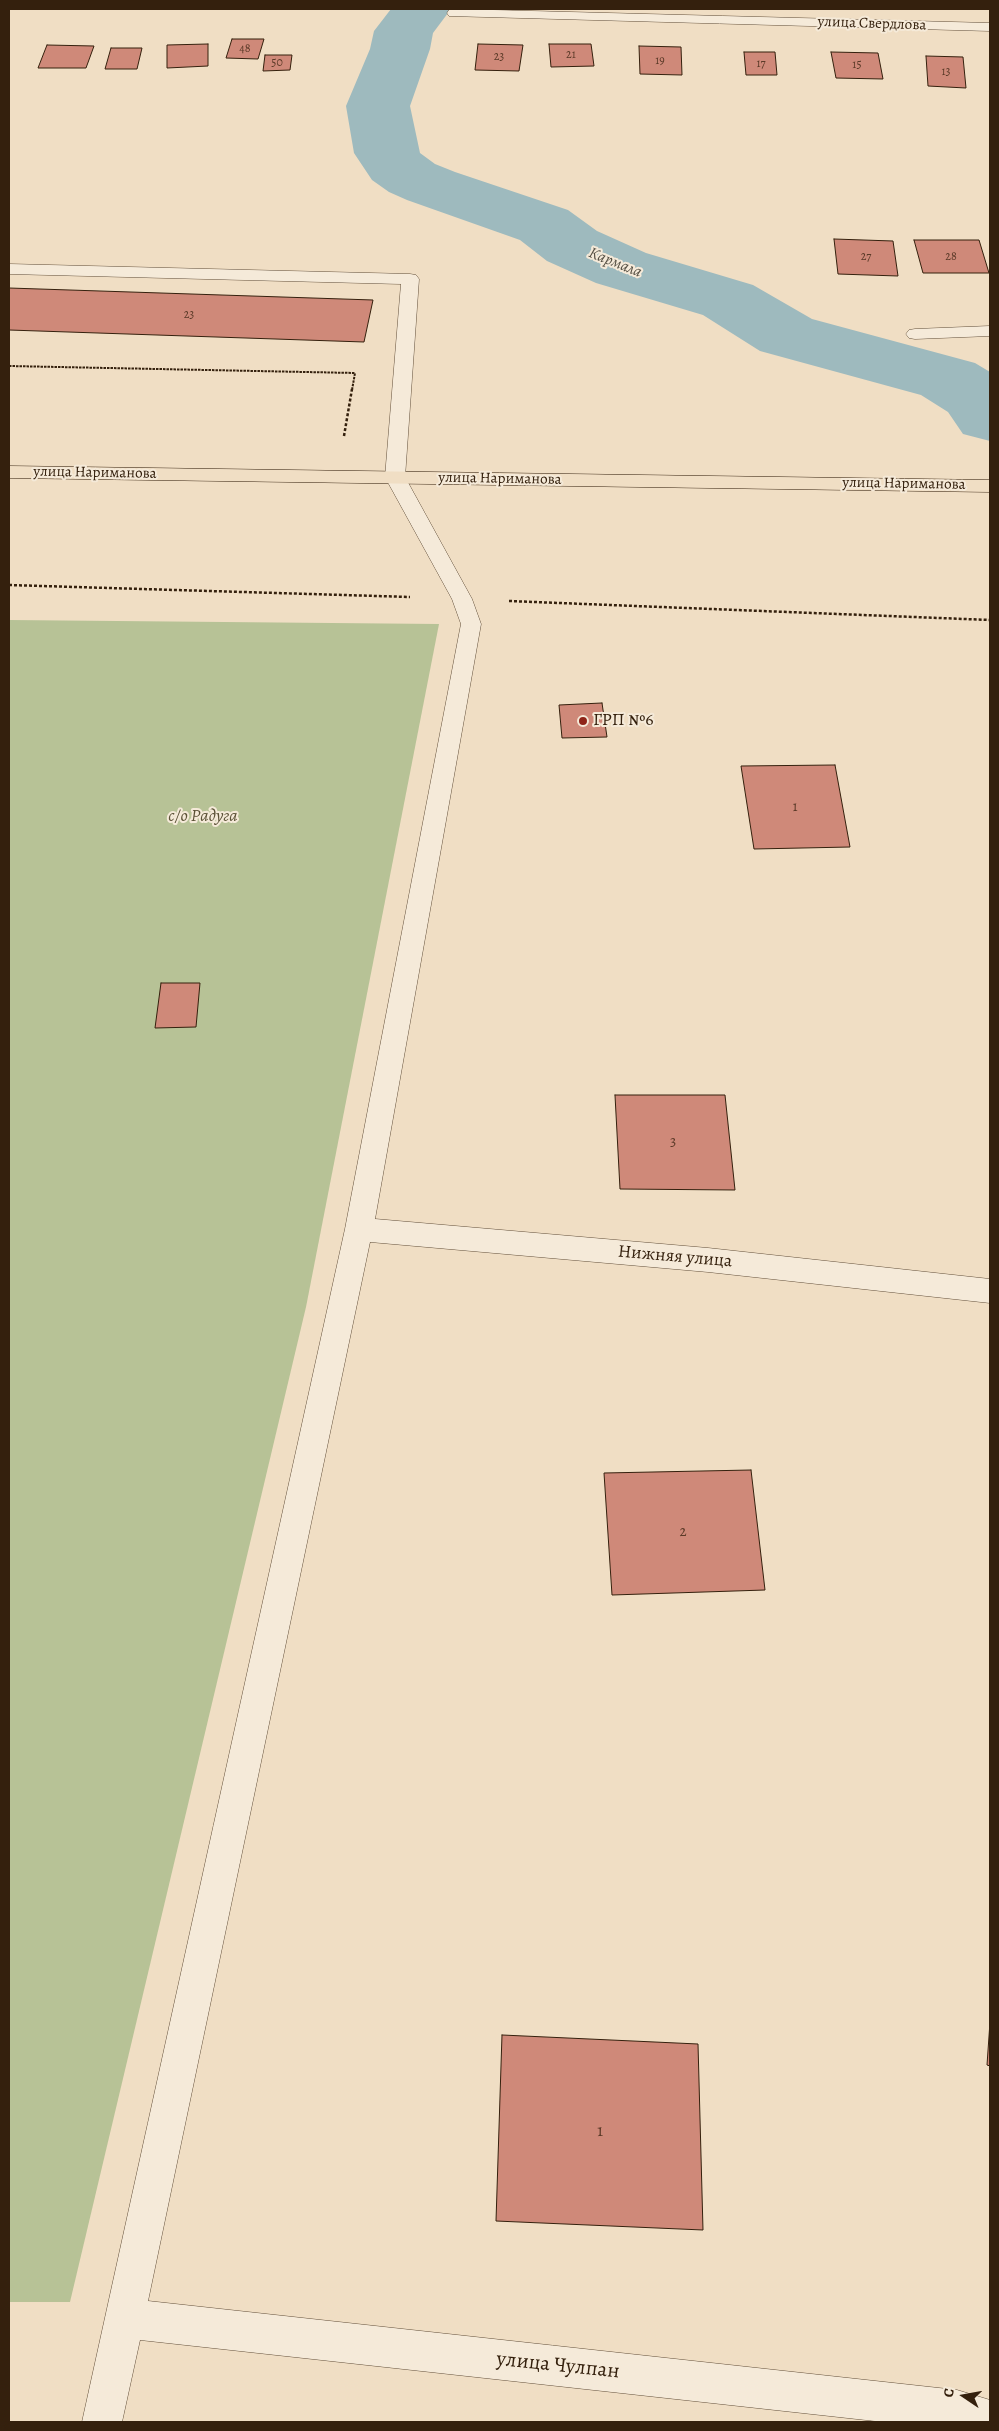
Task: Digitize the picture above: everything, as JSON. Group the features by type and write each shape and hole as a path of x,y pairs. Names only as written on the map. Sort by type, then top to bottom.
{"main road":[{"name":"улица Нариманова","path":"9,472 990,486"}],"street":[{"name":"улица Свердлова","path":"454,12 990,27"},
{"path":"9,269 410,279 395,477 462,600 471,624 359,1229 102,2422"},
{"path":"915,334 990,331"},
{"name":"Нижняя улица","path":"359,1229 708,1260 990,1291"},
{"name":"улица Чулпан","path":"124,2318 957,2410 990,2420"}],"path":[{"path":"9,366 354,374"}],"green space":[{"name":"с/о Радуга","path":"9,620 439,624 306,1307 70,2302 9,2302"}],"building":[{"path":"232,39 264,39 258,59 226,58"},
{"path":"208,44 208,66 167,68 167,45"},
{"path":"478,44 523,45 519,71 475,70"},
{"path":"549,44 591,44 594,66 551,67"},
{"path":"47,45 94,46 86,68 38,68"},
{"path":"639,46 681,47 682,75 640,74"},
{"path":"111,48 142,48 137,69 105,69"},
{"path":"744,52 775,52 777,75 746,75"},
{"path":"831,52 878,53 883,79 836,78"},
{"path":"265,55 292,55 290,70 263,71"},
{"path":"926,56 963,57 966,88 928,86"},
{"path":"834,239 893,241 898,276 838,274"},
{"path":"914,240 979,240 989,273 923,273"},
{"path":"9,288 373,300 364,342 9,330"},
{"name":"ГРП №6","path":"602,703 607,737 562,738 559,705"},
{"path":"835,765 850,847 754,849 741,766"},
{"path":"161,983 200,983 196,1027 155,1028"},
{"path":"615,1095 725,1095 735,1190 620,1189"},
{"path":"751,1470 765,1590 612,1595 604,1473"},
{"path":"990,2022 990,2066 987,2065"},
{"path":"502,2035 698,2044 703,2230 496,2221"}],"waterway":[{"name":"Кармала","path":"422,9 404,31 400,49 378,106 387,153 395,166 412,178 431,186 544,225 572,246 621,268 728,300 786,335 948,379 979,398 990,418"}],"place":[{"name":"ГРП №6","path":"583,721"}]}
